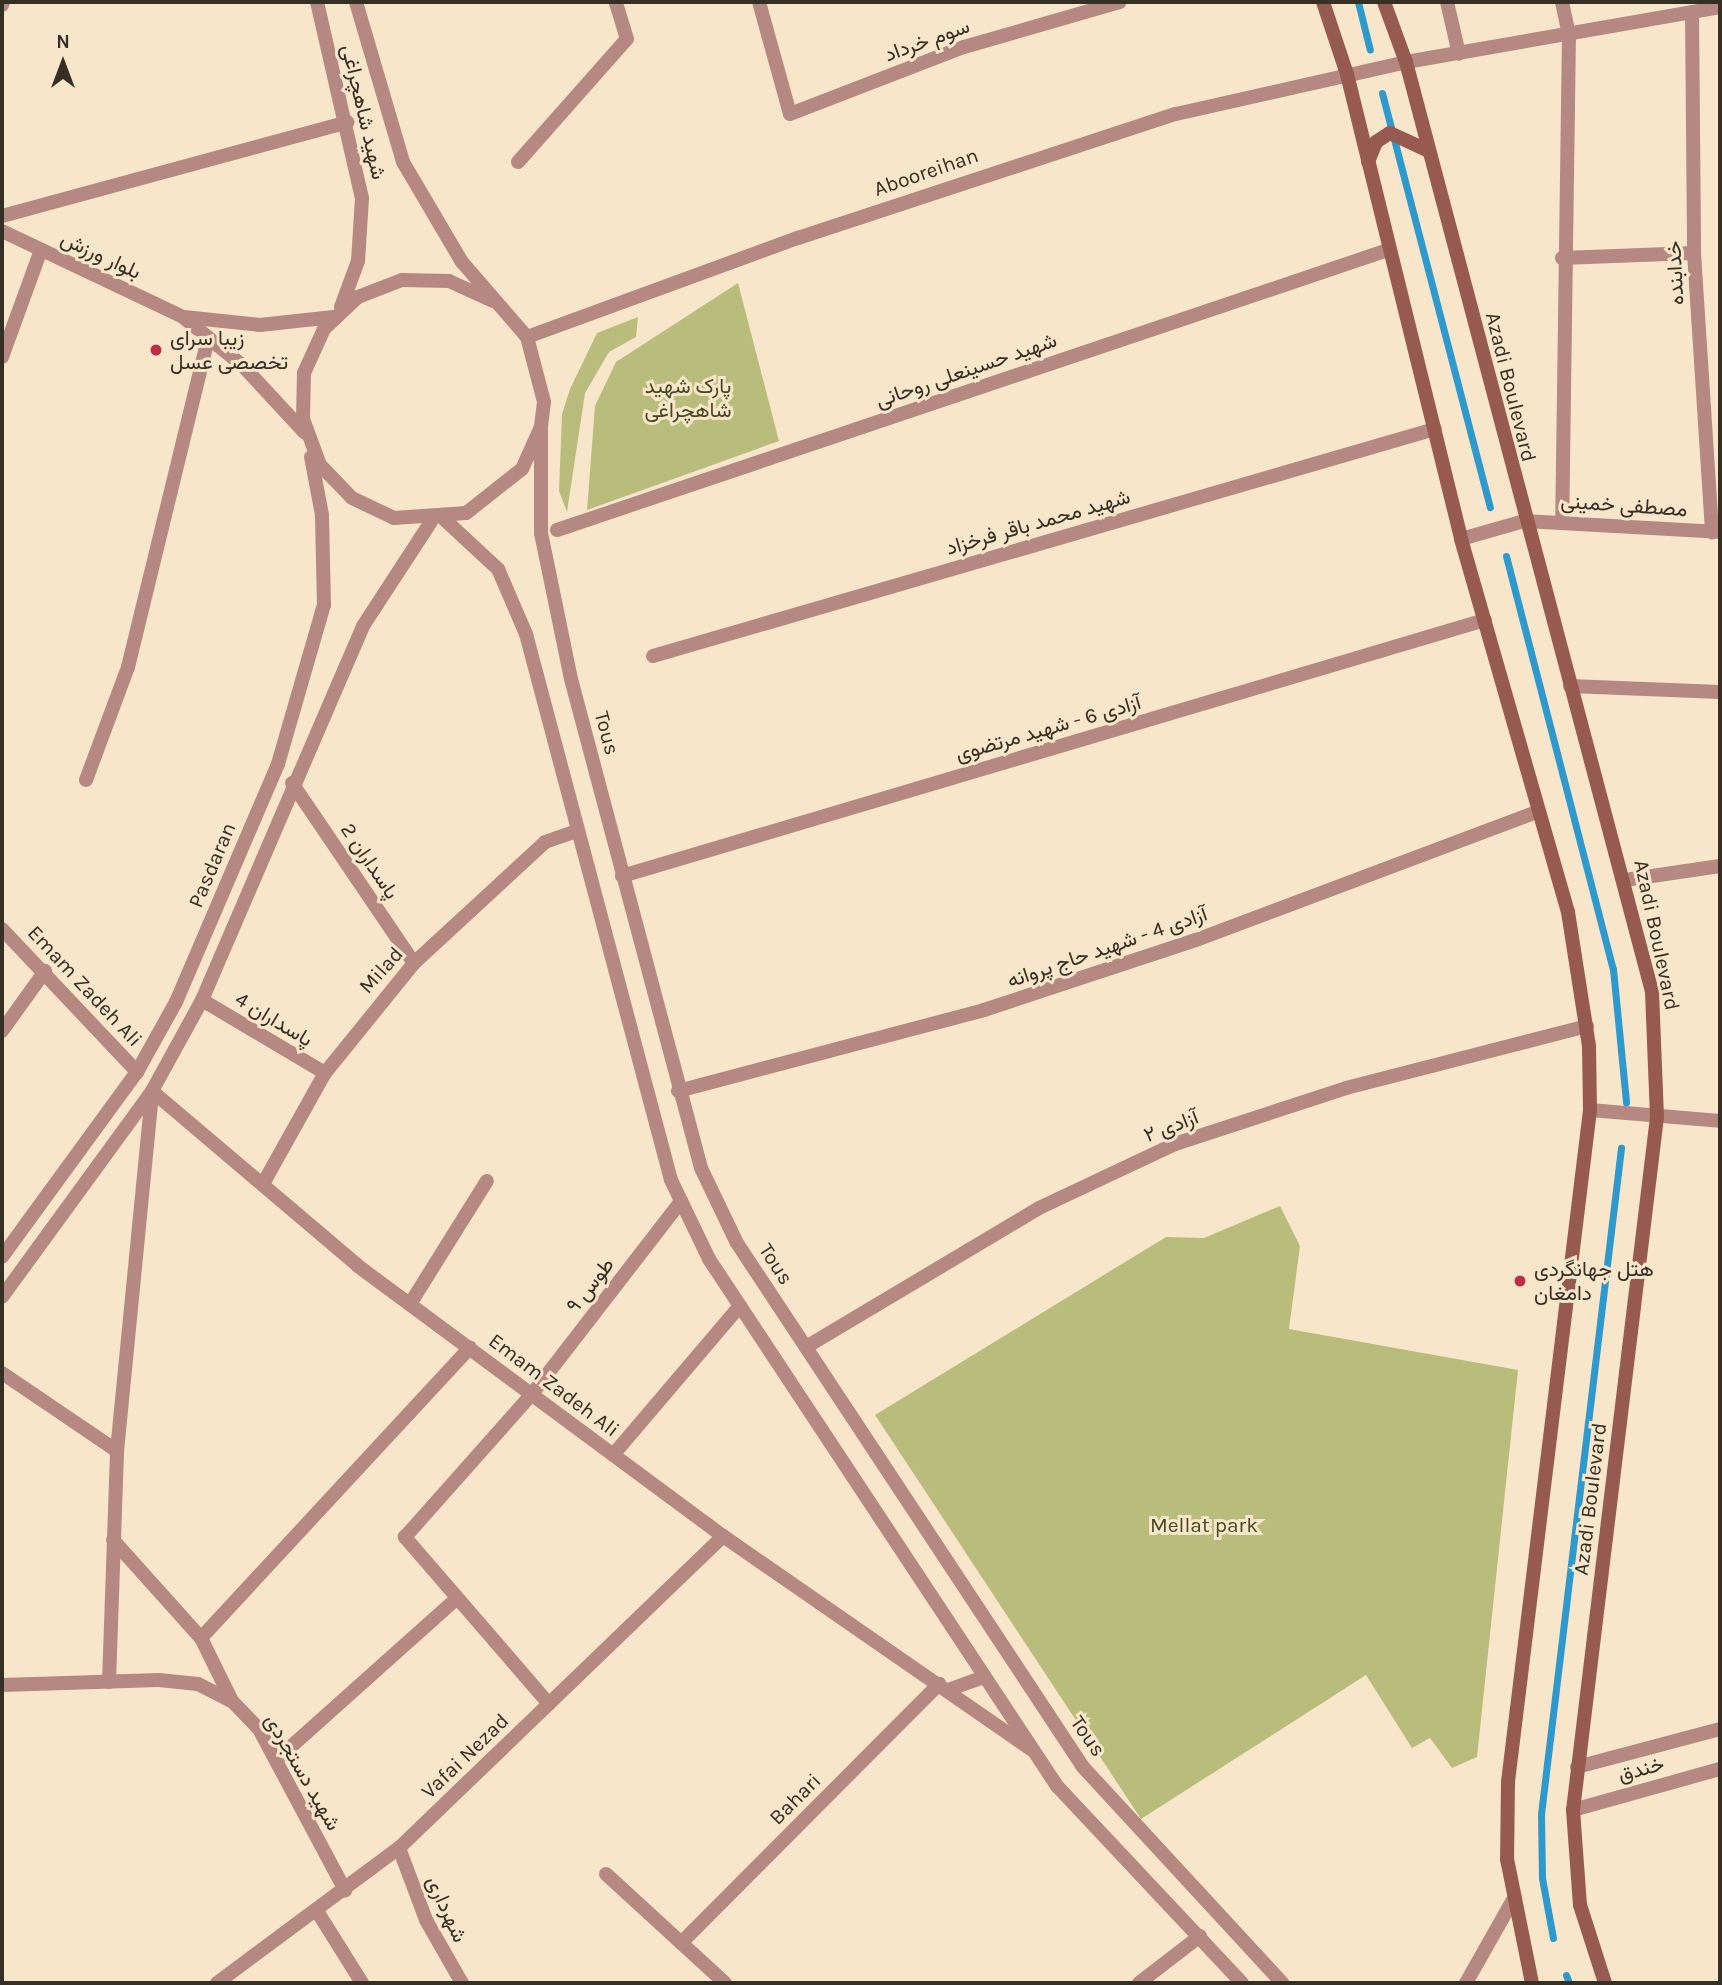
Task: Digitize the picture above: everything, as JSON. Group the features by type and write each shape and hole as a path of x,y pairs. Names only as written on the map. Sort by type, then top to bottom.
{"main road":[{"path":"1323,2 1348,74 1388,250 1461,539 1568,912 1587,1026 1590,1110 1508,1782 1507,1858 1513,1900 1532,1983"},
{"name":"Azadi Boulevard","path":"1384,2 1406,62 1524,521 1625,880 1652,992 1657,1117 1573,1810 1580,1905 1605,1983"},
{"path":"1367,162 1376,142 1390,133 1429,151"}],"street":[{"name":"شهید شاهچراغی","path":"318,2 347,122 361,230 350,288 336,314"},
{"name":"شهید شاهچراغی","path":"356,2 403,162 462,262 493,301"},
{"path":"518,162 627,39 616,2"},
{"name":"سوم خرداد","path":"759,2 790,114 964,47 1120,2"},
{"path":"1447,2 1459,54"},
{"path":"1562,2 1569,33 1562,258 1563,521"},
{"name":"Abooreihan","path":"527,337 1093,138 1348,74 1720,7"},
{"name":"خدابنده","path":"1692,12 1694,253 1714,470 1716,532"},
{"path":"2,216 347,122"},
{"name":"بلوار ورزش","path":"2,231 183,317"},
{"path":"2,357 41,250"},
{"name":"شهید حسینعلی روحانی","path":"557,530 1388,250"},
{"path":"1562,258 1694,253"},
{"path":"426,278 493,301 527,337 543,378 541,427 506,488 438,520 394,518 352,498 320,465 307,438 208,338 183,317 260,325 336,314 380,286 426,278"},
{"path":"307,438 304,373 336,314"},
{"path":"86,780 128,667 208,338"},
{"name":"Tous","path":"541,427 541,533 622,876 701,1168 737,1243 1083,1767 1282,1983"},
{"name":"شهید محمد باقر فرخزاد","path":"653,656 1435,429"},
{"name":"Pasdaran","path":"2,1257 137,1072 176,1002 304,689 324,605 322,515 307,438"},
{"path":"438,520 498,569 526,634 647,1100 681,1201 740,1306 1057,1786 1242,1983"},
{"name":"Pasdaran","path":"2,1297 152,1091 202,1000 292,783 363,626 438,520"},
{"name":"مصطفی خمینی","path":"1461,539 1524,521 1563,521 1716,532"},
{"name":"آزادی 6 - شهید مرتضوی","path":"622,876 1485,620"},
{"path":"1570,686 1720,692"},
{"name":"پاسداران 2","path":"292,783 414,963"},
{"name":"آزادی 4 - شهید حاج پروانه","path":"678,1091 984,1010 1196,940 1539,811"},
{"name":"Milad","path":"264,1182 325,1073 414,963 545,842 577,831"},
{"path":"1625,880 1720,866"},
{"name":"Emam Zadeh Ali","path":"2,929 45,971 137,1072"},
{"path":"2,1031 45,971"},
{"name":"پاسداران 4","path":"202,1000 325,1073"},
{"name":"آزادی ۲","path":"806,1347 1039,1208 1175,1144 1346,1088 1587,1026"},
{"path":"108,1682 117,1451 152,1091"},
{"name":"Emam Zadeh Ali","path":"152,1091 410,1304 723,1536 1034,1752"},
{"path":"1590,1110 1720,1121"},
{"path":"410,1304 487,1181"},
{"name":"طوس ۹","path":"456,1599 405,1537 532,1394 681,1201"},
{"path":"613,1455 740,1306"},
{"path":"201,1638 470,1348"},
{"path":"2,1373 117,1451"},
{"name":"Vafai Nezad","path":"217,1983 399,1848 723,1536"},
{"path":"113,1540 201,1638 232,1701"},
{"path":"276,1760 456,1599 549,1704"},
{"path":"943,1687 984,1677"},
{"name":"شهید دستجردی","path":"2,1685 108,1682 198,1684 232,1701 259,1729 345,1890"},
{"name":"Bahari","path":"681,1944 943,1687"},
{"name":"خندق","path":"1577,1767 1720,1729"},
{"name":"خندق","path":"1573,1810 1720,1769"},
{"name":"شهرداری","path":"399,1848 426,1920 462,1983"},
{"path":"606,1874 725,1983"},
{"path":"1466,1983 1513,1900"},
{"path":"317,1911 362,1983"},
{"path":"1139,1983 1200,1936"}],"green space":[{"name":"پارک شهید شاهچراغی","path":"738,283 779,441 587,510 595,406 616,362"},
{"path":"638,317 636,337 609,352 585,393 567,512 559,491 562,414 570,389 597,333"},
{"name":"Mellat park","path":"1280,1206 1300,1246 1289,1329 1518,1370 1477,1757 1452,1768 1430,1738 1412,1748 1366,1675 1141,1819 875,1415 1166,1237 1204,1238"}],"waterway":[{"path":"1358,2 1370,50"},
{"path":"1382,93 1490,507"},
{"path":"1506,556 1613,969 1626,1102"},
{"path":"1553,1938 1542,1878 1541,1814 1621,1148"},
{"path":"1566,1975 1569,1983"}],"place":[{"name":"زیبا سرای تخصصی عسل","path":"156,350"},
{"name":"هتل جهانگردى دامغان","path":"1520,1281"}]}
